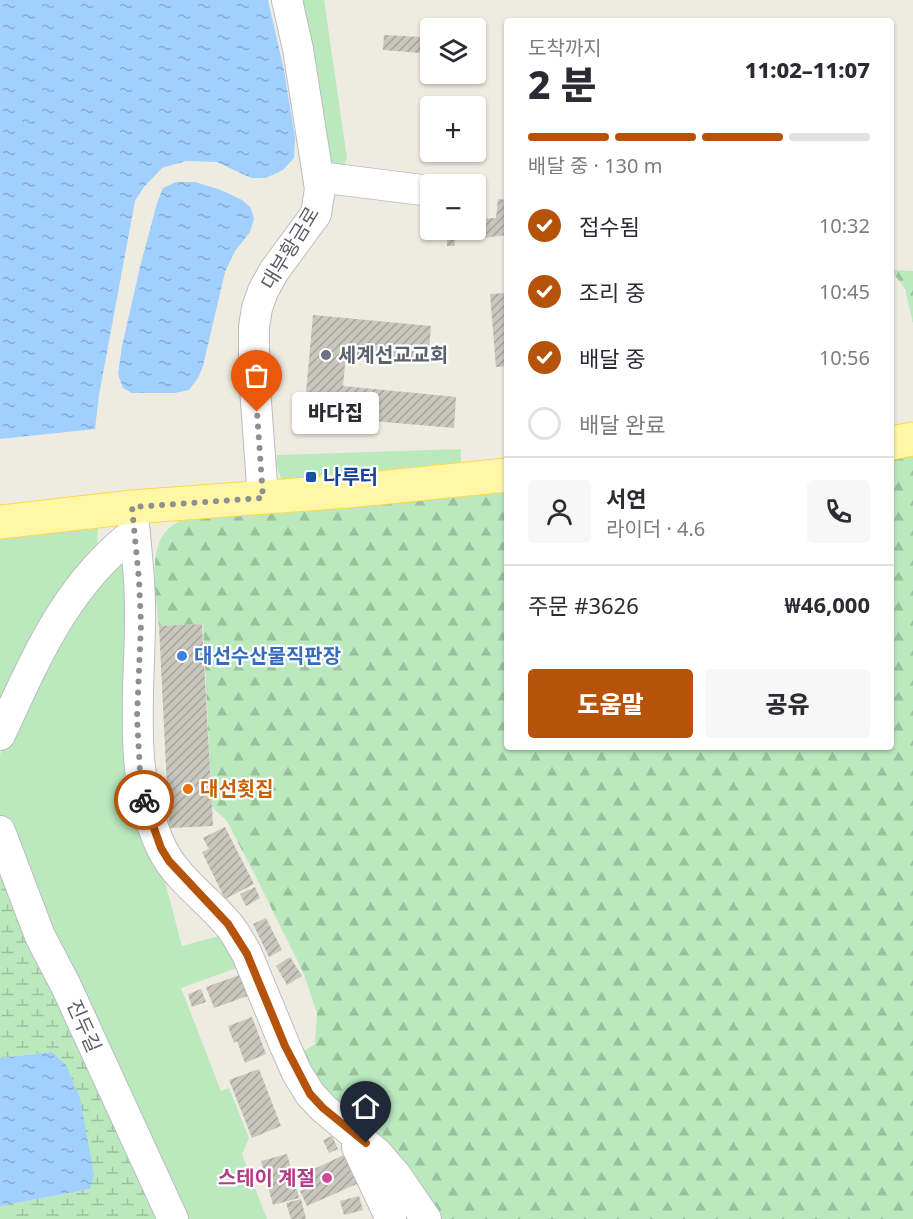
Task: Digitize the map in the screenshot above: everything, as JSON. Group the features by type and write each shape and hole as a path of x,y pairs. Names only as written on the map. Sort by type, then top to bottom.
{"main road":[{"path":"894,442 913,439"},
{"path":"0,522 133,520 263,498 504,475"}],"street":[{"name":"대부황금로","path":"263,498 254,374 254,327 257,308 274,271 316,214 320,195 298,49 287,0"},
{"path":"319,177 420,189"},
{"path":"0,735 58,616 133,520"},
{"path":"133,520 141,624 138,671 140,772 143,797 161,848 169,861 228,924 239,939 294,1065 310,1094 376,1153 396,1175 426,1219"},
{"name":"진두길","path":"0,831 40,936 66,986 173,1219"},
{"path":"345,1126 391,1219"}],"green space":[{"path":"291,0 324,0 347,158 344,165 328,170"},
{"path":"894,270 913,271 913,323 905,289 894,274"},
{"path":"461,449 461,468 294,484 281,478 276,466 277,455"},
{"path":"913,450 913,1219 432,1219 366,1137 296,1056 315,1044 317,1013 303,972 258,881 227,821 212,807 203,624 159,626 155,563 160,540 169,528 194,513 504,487 504,750 894,750 894,454"},
{"path":"98,521 97,554 0,722 0,532"},
{"path":"125,558 161,867 182,946 226,934 245,965 181,988 221,1091 229,1088 249,1138 242,1154 267,1219 178,1219 0,817 0,755 4,741 62,625"},
{"path":"0,848 168,1219 0,1219 0,1206 90,1189 52,1052 0,1058"}],"water":[{"path":"0,0 268,0 284,70 295,138 294,158 283,170 266,178 251,178 217,162 186,161 162,168 144,187 135,201 99,395 95,429 0,439"},
{"path":"176,182 195,182 221,190 242,200 251,208 254,219 250,232 235,251 225,272 203,366 198,378 189,390 175,393 132,393 123,388 118,374 122,346 157,203 163,188"},
{"path":"52,1052 66,1065 80,1098 94,1175 90,1189 0,1206 0,1058"}],"building":[{"path":"384,35 420,37 420,53 383,50"},
{"path":"498,199 504,200 504,235 486,238 486,219 496,218"},
{"path":"447,240 454,240 455,246 447,246"},
{"path":"504,293 504,366 496,367 490,294"},
{"path":"313,315 431,326 428,362 346,354 343,386 456,397 454,428 304,415"},
{"path":"202,624 213,826 169,828 159,626"},
{"path":"225,827 254,884 225,899 202,852 209,849 203,838"},
{"path":"255,887 260,898 246,906 240,894"},
{"path":"266,918 282,950 269,957 253,924"},
{"path":"290,957 302,976 287,985 276,966"},
{"path":"242,974 250,995 214,1008 206,987"},
{"path":"201,989 206,1002 192,1007 188,994"},
{"path":"252,1017 266,1054 245,1063 237,1041 234,1043 228,1026"},
{"path":"259,1069 281,1126 252,1138 229,1080"},
{"path":"332,1136 338,1149 329,1153 323,1140"},
{"path":"287,1154 299,1198 273,1205 261,1161"},
{"path":"346,1154 359,1183 307,1206 300,1191 306,1189 299,1176"},
{"path":"359,1196 363,1210 344,1215 340,1201"},
{"path":"301,1199 306,1219 291,1219 286,1203"}],"way so far":[{"path":"144,800 137,717 141,624 132,507 263,498 257,412"}],"place":[{"name":"세계선교교회","path":"326,355"},
{"name":"바다집","path":"257,412"},
{"name":"나루터","path":"311,477"},
{"name":"대선수산물직판장","path":"182,656"},
{"name":"대선횟집","path":"188,789"},
{"name":"스테이 계절","path":"327,1178"}],"route":[{"path":"144,800 161,848 169,861 228,924 239,939 297,1073 310,1094 323,1108 366,1143"}]}
